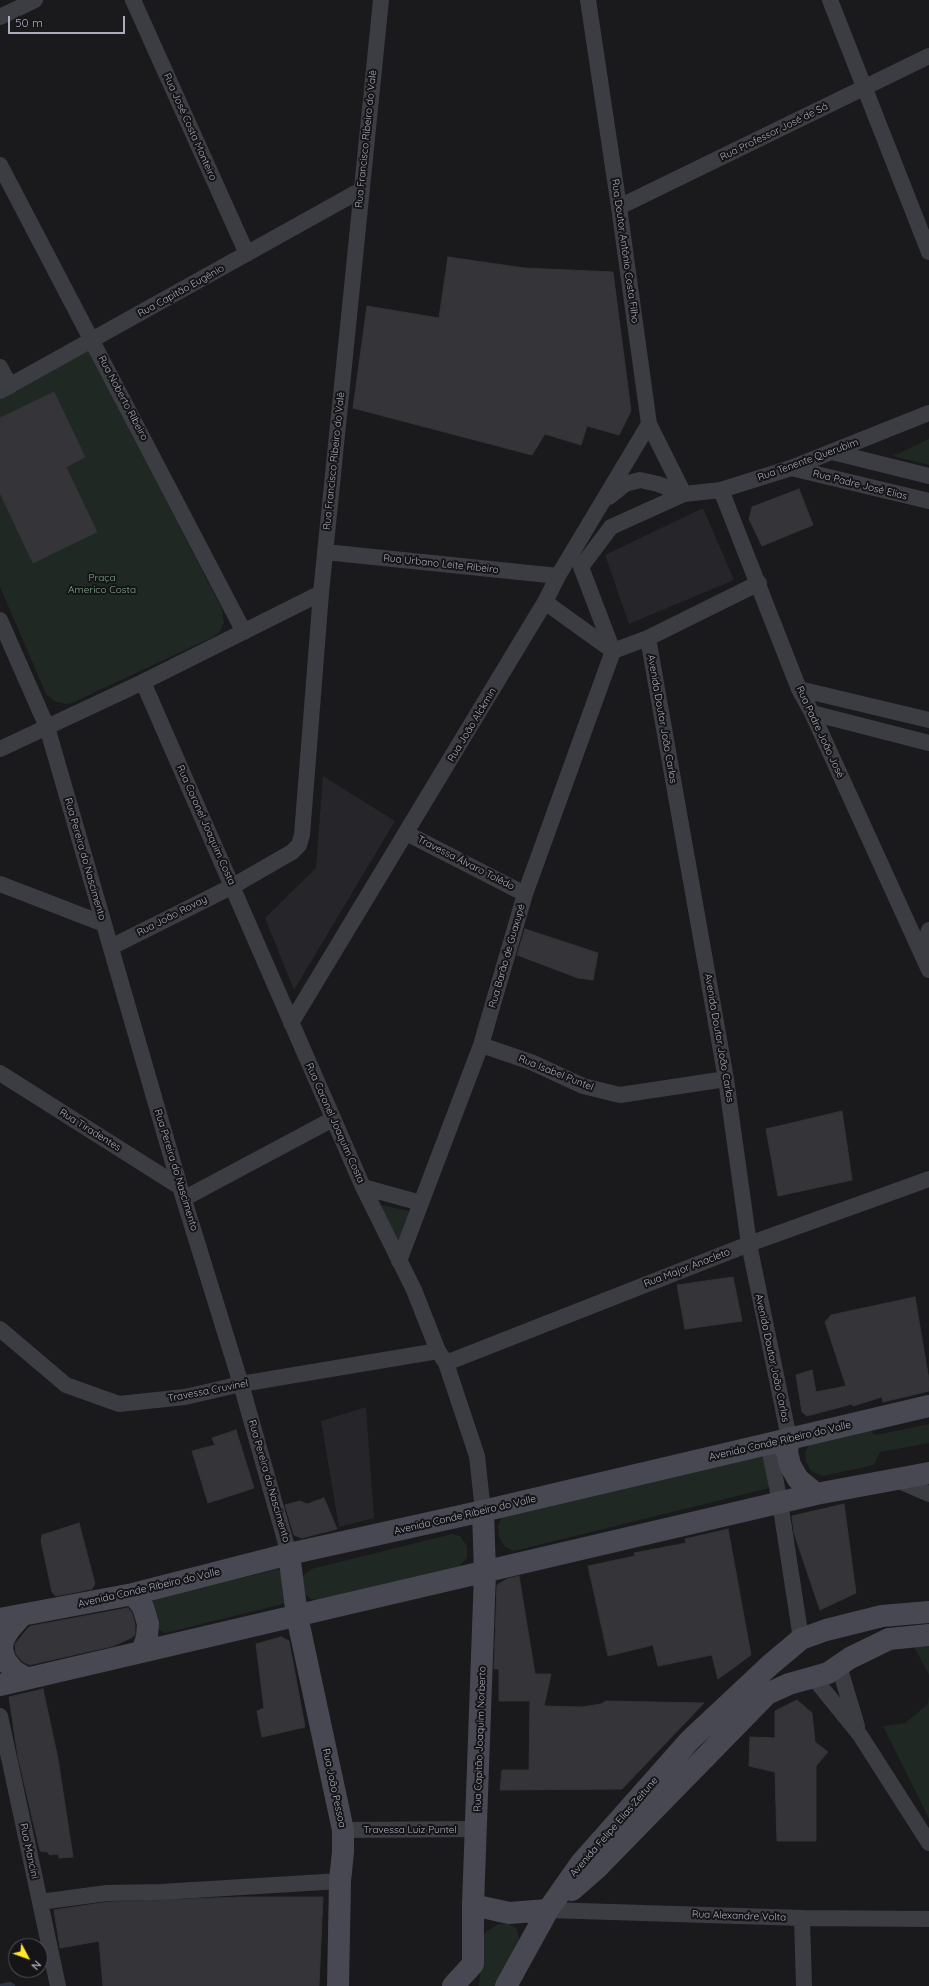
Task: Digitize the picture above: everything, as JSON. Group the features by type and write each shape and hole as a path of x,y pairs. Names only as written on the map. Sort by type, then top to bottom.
{"main road":[{"name":"Avenida Conde Ribeiro do Valle","path":"0,1619 132,1594 289,1554 483,1511 929,1406"},
{"path":"779,1441 788,1452 790,1465 798,1479 816,1494"},
{"path":"0,1685 485,1573 780,1502 929,1473"},
{"name":"Rua Coronel Joaquim Costa","path":"483,1511 485,1573"},
{"name":"Rua Pereira do Nascimento","path":"289,1554 297,1616"},
{"name":"Rua Capitão Joaquim Norberto","path":"473,1960 473,1905 485,1573"},
{"path":"132,1594 143,1607 148,1624 147,1637 142,1652"},
{"name":"Avenida Felipe Elias Zeitune","path":"548,1910 581,1863 690,1740 770,1665 799,1641 826,1630 882,1616 929,1612"},
{"path":"22,1615 3,1640 2,1650 5,1660 14,1671 26,1678"},
{"name":"Rua João Pessoa","path":"297,1616 343,1830 344,1852 340,1880 338,1986"},
{"path":"826,1630 837,1636 844,1647 844,1655 839,1666"},
{"name":"Avenida Felipe Elias Zeitune","path":"548,1910 596,1869 767,1694 789,1684 828,1673 850,1658 889,1639 929,1635"},
{"path":"799,1641 800,1664 805,1672 813,1677"},
{"path":"473,1905 507,1913 516,1918 522,1928 524,1940 522,1952 510,1978"},
{"path":"453,1986 473,1964 477,1939 484,1928 507,1913 548,1910"},
{"path":"510,1978 548,1910"}],"street":[{"path":"0,17 35,0"},
{"name":"Rua José Costa Monteiro","path":"133,0 247,254"},
{"name":"Rua Francisco Ribeiro do Valê","path":"233,886 292,852 299,845 302,835 321,593 381,0"},
{"name":"Rua Doutor Antônio Costa Filho","path":"588,0 619,207 649,424 684,494"},
{"path":"830,0 929,252"},
{"name":"Rua Professor José de Sá","path":"619,207 929,56"},
{"name":"Rua Noberto Ribeiro","path":"0,165 244,632"},
{"name":"Rua Capitão Eugênio","path":"5,388 93,341 361,190"},
{"path":"0,367 5,388"},
{"name":"Rua Tenente Querubim","path":"684,494 720,490 791,468 929,413"},
{"name":"Rua João Alckmin","path":"291,1023 545,602 558,576 649,424"},
{"path":"832,452 929,476"},
{"name":"Rua Padre José Elias","path":"791,468 929,501"},
{"path":"603,501 625,484 640,480 658,484 684,494"},
{"name":"Rua Padre João José","path":"720,490 759,583 799,689 812,713 926,956 929,970"},
{"path":"613,650 582,567 610,527 684,494"},
{"name":"Rua Urbano Leite Ribeiro","path":"325,552 558,576"},
{"path":"613,650 648,638 759,583"},
{"path":"0,749 143,682 321,593"},
{"path":"545,602 613,650"},
{"name":"Rua Pereira do Nascimento","path":"0,620 47,727 182,1192 241,1384 289,1554"},
{"name":"Avenida Doutor João Carlos","path":"648,638 726,1079 779,1441 780,1502 799,1641"},
{"name":"Rua Barão de Guaxupé","path":"399,1262 480,1045 525,894 613,650"},
{"name":"Rua Coronel Joaquim Costa","path":"143,682 363,1187 414,1290 442,1357 477,1456 483,1511"},
{"path":"799,689 929,720"},
{"path":"812,713 929,743"},
{"name":"Travessa Álvaro Tolêdo","path":"406,833 525,894"},
{"path":"0,884 104,924"},
{"name":"Rua João Rovay","path":"111,947 233,886"},
{"path":"926,956 929,930"},
{"name":"Rua Isabel Puntel","path":"480,1045 532,1062 583,1086 620,1096 726,1079"},
{"name":"Rua Tiradentes","path":"0,1073 182,1192"},
{"path":"182,1192 333,1119"},
{"name":"Rua Major Anacleto","path":"442,1357 929,1178"},
{"path":"363,1187 421,1203"},
{"name":"Travessa Cruvinel","path":"0,1329 66,1385 119,1404 186,1397 241,1384 442,1357"},
{"path":"897,1480 929,1494"},
{"path":"839,1666 860,1735"},
{"path":"813,1677 860,1735 929,1843"},
{"name":"Rua Mancini","path":"0,1716 58,1986"},
{"name":"Travessa Luiz Puntel","path":"343,1830 476,1829"},
{"path":"40,1902 107,1894 161,1892 340,1880"},
{"name":"Rua Alexandre Volta","path":"548,1910 802,1918 929,1919"},
{"path":"802,1918 804,1986"}],"shaded area":[{"path":"703,508 734,580 629,624 605,555"},
{"path":"323,776 395,821 294,990 265,918 316,868"},
{"path":"366,1407 374,1518 339,1527 321,1421"}],"green space":[{"name":"Praça Americo Costa","path":"88,350 222,609 224,623 219,633 213,637 72,703 65,704 54,701 46,694 0,587 0,395"},
{"path":"929,439 929,465 893,456"},
{"path":"381,1205 410,1211 398,1242"},
{"path":"929,1424 929,1443 880,1452 874,1465 823,1476 811,1471 806,1462 805,1452 810,1443 870,1430 876,1435"},
{"path":"765,1455 769,1487 766,1489 514,1551 504,1546 499,1537 498,1527 502,1517"},
{"path":"452,1534 460,1536 467,1546 467,1558 459,1566 319,1600 311,1599 305,1594 303,1576 311,1569"},
{"path":"278,1569 281,1571 285,1601 283,1604 165,1633 156,1628 152,1602 154,1599"},
{"path":"929,1646 929,1675 914,1647"},
{"path":"929,1695 929,1819 883,1726 905,1723 928,1704"},
{"path":"498,1924 509,1924 516,1928 519,1937 518,1946 501,1986 479,1986 483,1936 487,1931"}],"building":[{"path":"448,257 524,268 613,272 631,411 619,435 587,426 581,445 545,434 532,455 353,408 367,306 439,318"},
{"path":"54,392 85,457 66,467 97,532 33,563 0,493 0,418"},
{"path":"799,489 813,525 762,546 749,519 752,507"},
{"path":"525,929 598,953 593,980 578,978 517,955"},
{"path":"842,1111 852,1180 778,1196 766,1129"},
{"path":"733,1277 742,1321 685,1329 677,1285"},
{"path":"915,1297 929,1380 929,1391 883,1402 882,1397 853,1406 852,1404 807,1416 802,1412 796,1375 812,1370 816,1392 846,1386 825,1322 831,1315"},
{"path":"236,1430 254,1488 208,1503 192,1451 215,1445 212,1438"},
{"path":"324,1498 337,1529 302,1538 294,1535 285,1505 300,1501 307,1504"},
{"path":"844,1504 856,1593 820,1610 794,1533 792,1516"},
{"path":"79,1523 95,1584 92,1589 56,1596 52,1592 41,1541 42,1535"},
{"path":"728,1529 751,1655 718,1679 712,1655 658,1666 653,1645 608,1656 588,1566 635,1556 634,1553 686,1543 685,1539"},
{"path":"519,1576 535,1674 551,1674 544,1706 582,1707 601,1704 606,1701 704,1703 622,1789 500,1790 502,1770 529,1770 530,1701 499,1701 499,1669 494,1669 497,1585 507,1579"},
{"path":"128,1608 132,1613 135,1625 135,1635 113,1646 29,1665 22,1661 16,1654 15,1644 31,1626"},
{"path":"281,1637 289,1641 305,1727 262,1737 257,1711 264,1708 256,1644"},
{"path":"43,1689 58,1759 73,1857 59,1858 58,1854 50,1855 47,1852 40,1851 18,1757 9,1697"},
{"path":"797,1700 812,1713 815,1742 828,1752 816,1766 816,1841 777,1841 775,1772 749,1766 750,1737 775,1738 775,1711"},
{"path":"241,1897 323,1897 319,1986 103,1986 99,1941 60,1948 54,1910 108,1902"}],"waterway":[{"path":"2,1986 10,1984 13,1986"}]}
